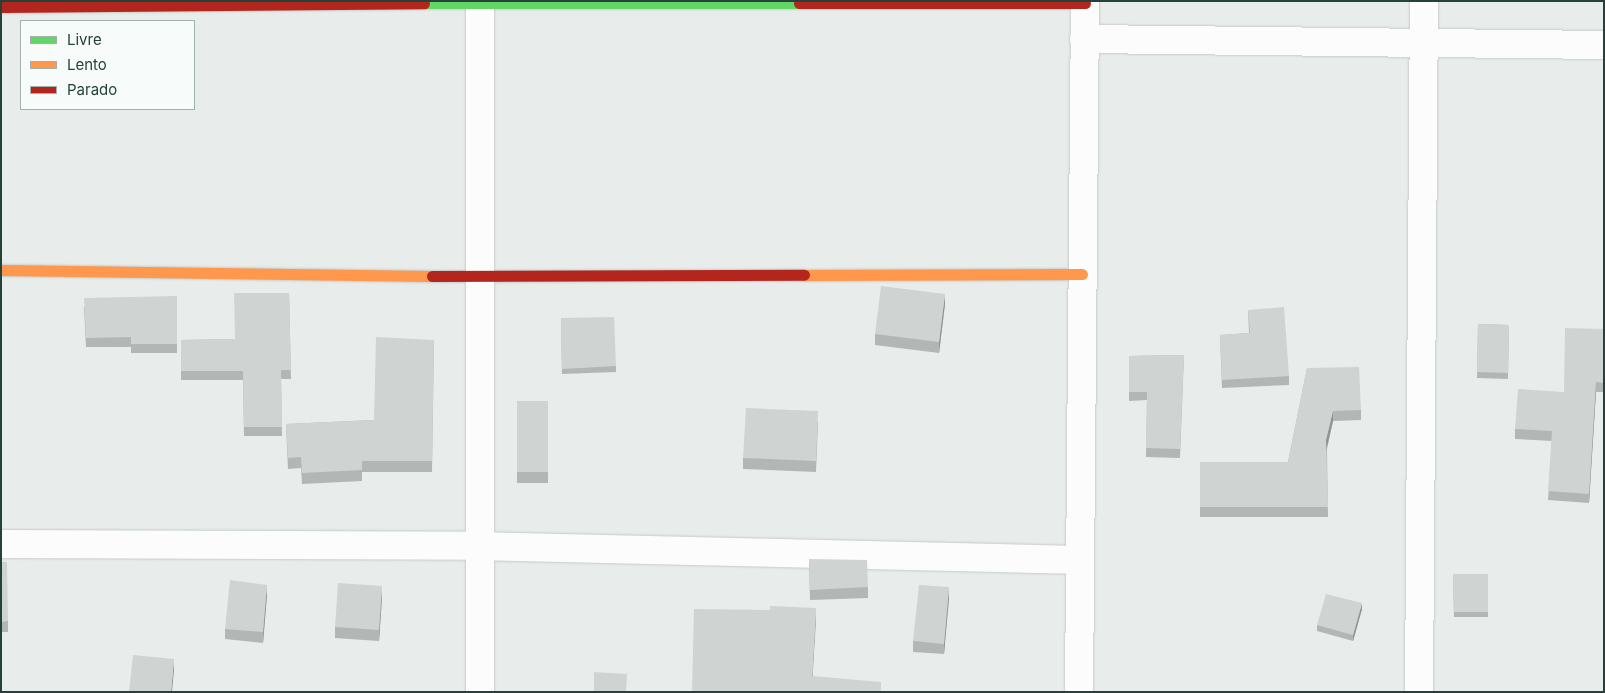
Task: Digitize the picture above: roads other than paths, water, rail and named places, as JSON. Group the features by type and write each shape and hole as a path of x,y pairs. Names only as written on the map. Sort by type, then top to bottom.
{"street":[{"path":"480,1 480,692"},
{"path":"1,7 480,1 1085,2 1079,692"},
{"path":"1419,692 1424,1"},
{"path":"1084,39 1604,45"},
{"path":"1,270 480,277 1082,274"},
{"path":"1,544 479,546 1080,560"}]}
